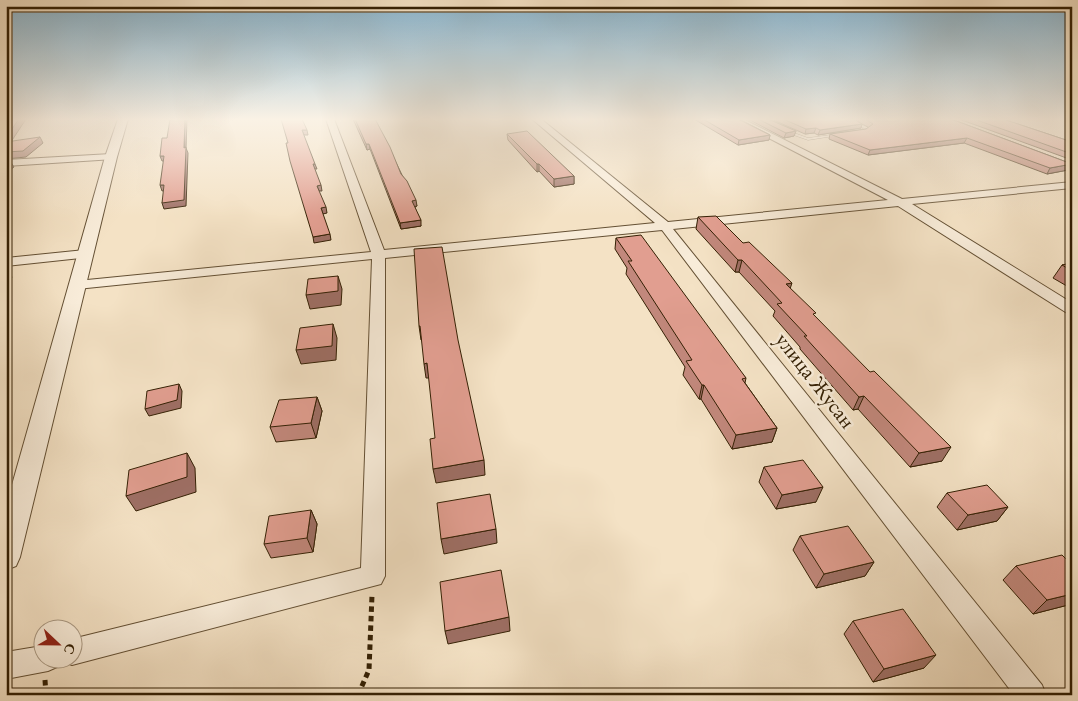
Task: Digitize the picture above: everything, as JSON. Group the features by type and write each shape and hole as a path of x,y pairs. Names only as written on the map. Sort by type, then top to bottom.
{"street":[{"path":"6,557 113,152"},
{"path":"82,649 374,576 379,255 342,152"},
{"name":"улица Жусан","path":"575,152 665,226 1032,695"},
{"path":"801,152 900,202 1072,310"},
{"path":"6,163 111,157"},
{"path":"77,285 1072,185"},
{"path":"6,262 85,254"},
{"path":"6,666 32,661"}],"path":[{"path":"358,695 369,670 374,576"}],"building":[{"path":"160,152 186,152 184,200 162,203 164,185 160,185 164,156 160,156"},
{"path":"288,152 310,152 321,185 317,186 326,207 321,208 330,234 313,237"},
{"path":"372,152 392,152 401,174 407,181 416,200 412,201 421,220 400,223"},
{"path":"525,152 549,152 574,176 554,179"},
{"path":"1005,152 1039,152 1072,164 1050,168"},
{"path":"716,216 743,243 749,242 792,283 786,284 816,313 813,314 870,372 874,371 951,447 919,453 864,396 859,397 777,304 782,303 698,217"},
{"path":"641,235 746,378 742,379 777,428 736,435 686,361 692,360 628,261 632,261 616,238"},
{"path":"442,247 458,340 484,460 433,469 430,439 435,438 427,363 424,364 419,326 414,249"},
{"path":"1072,263 1072,271 1062,265"},
{"path":"338,276 338,291 306,295 308,279"},
{"path":"333,324 332,346 296,350 300,328"},
{"path":"179,384 177,400 145,409 147,391"},
{"path":"317,397 311,423 270,427 279,400"},
{"path":"187,453 187,477 126,496 129,470"},
{"path":"803,460 823,487 782,495 764,467"},
{"path":"987,485 1008,507 968,515 947,493"},
{"path":"490,494 496,529 441,539 437,503"},
{"path":"311,510 307,538 264,544 269,516"},
{"path":"848,526 874,562 824,574 800,536"},
{"path":"1062,555 1072,565 1072,594 1047,600 1016,566"},
{"path":"501,570 509,617 445,631 440,582"},
{"path":"903,609 936,655 884,669 853,621"}]}
